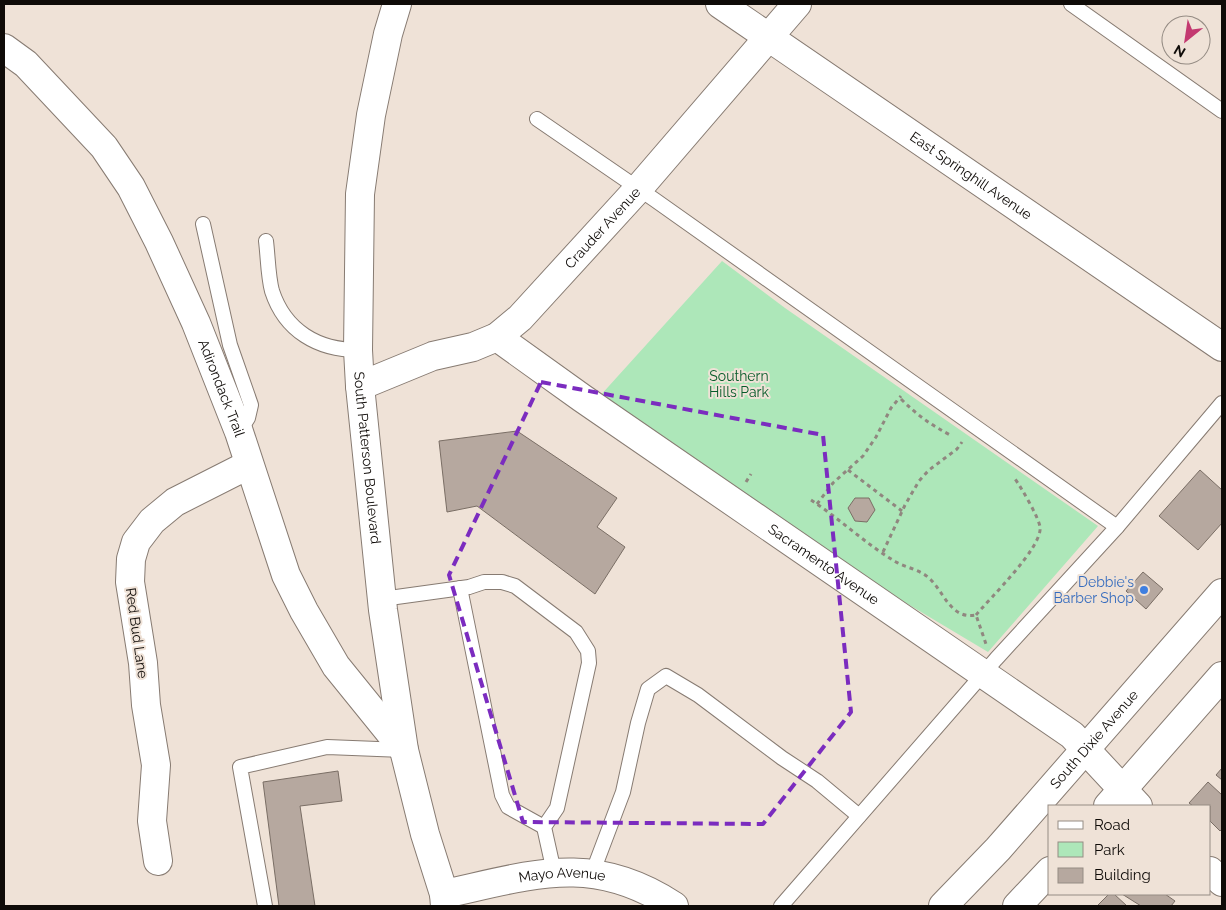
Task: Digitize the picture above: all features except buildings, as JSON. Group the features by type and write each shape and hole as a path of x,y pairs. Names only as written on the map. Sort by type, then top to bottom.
{"street":[{"name":"South Patterson Boulevard","path":"397,4 388,34 371,115 360,194 358,350 382,599 404,750 444,900"},
{"name":"East Springhill Avenue","path":"720,4 1222,347"},
{"name":"Crauder Avenue","path":"360,386 433,356 473,347 496,337 520,318 638,189 797,4"},
{"name":"Adirondack Trail","path":"4,48 26,64 104,147 131,187 160,242 196,323 239,432 248,465 286,575 304,611 336,666 404,750"},
{"name":"Sacramento Avenue","path":"496,337 582,398 990,666 1072,735 1085,749 1123,801"},
{"name":"Red Bud Lane","path":"158,861 152,821 156,765 130,582 131,559 136,542 152,521 175,502 248,465"},
{"name":"South Dixie Avenue","path":"943,906 998,849 1222,593"},
{"path":"1123,801 1222,676"},
{"name":"Mayo Avenue","path":"444,900 554,872 604,875 637,885 674,906"},
{"path":"1211,872 1222,882"},
{"path":"1017,906 1048,873"}],"lane":[{"path":"1071,4 1222,111"},
{"path":"537,119 1117,527"},
{"path":"203,224 230,345 251,405 248,418 239,432"},
{"path":"266,241 272,291 285,318 303,336 328,348 358,350"},
{"path":"781,906 990,666 1117,527 1222,403"},
{"path":"382,599 460,588 484,582 502,582 515,586 576,632 588,651 589,664 562,792 557,808 544,827 554,872"},
{"path":"460,588 502,795 508,807 544,827"},
{"path":"592,874 624,792 638,722 648,689 666,676 698,695 782,758 817,781 859,816"},
{"path":"265,906 240,767 327,747 404,750"}],"path":[{"path":"816,504 832,483 863,456 876,437 891,408 913,383"},
{"path":"900,398 928,424 969,446"},
{"path":"883,552 902,511 925,474 962,442"},
{"path":"848,470 902,511"},
{"path":"811,500 898,562 925,574 933,582 944,600 959,612 971,616 976,615 1013,575 1034,545 1040,532 1039,523 1014,478"},
{"path":"976,615 985,641 990,666"}],"highlighted area":[{"path":"541,382 823,435 851,712 763,824 523,822 449,575"}],"green space":[{"name":"Southern Hills Park","path":"722,261 785,308 1098,526 988,652 906,603 599,397"}],"place":[{"name":"Debbie's Barber Shop","path":"1144,590"}]}
